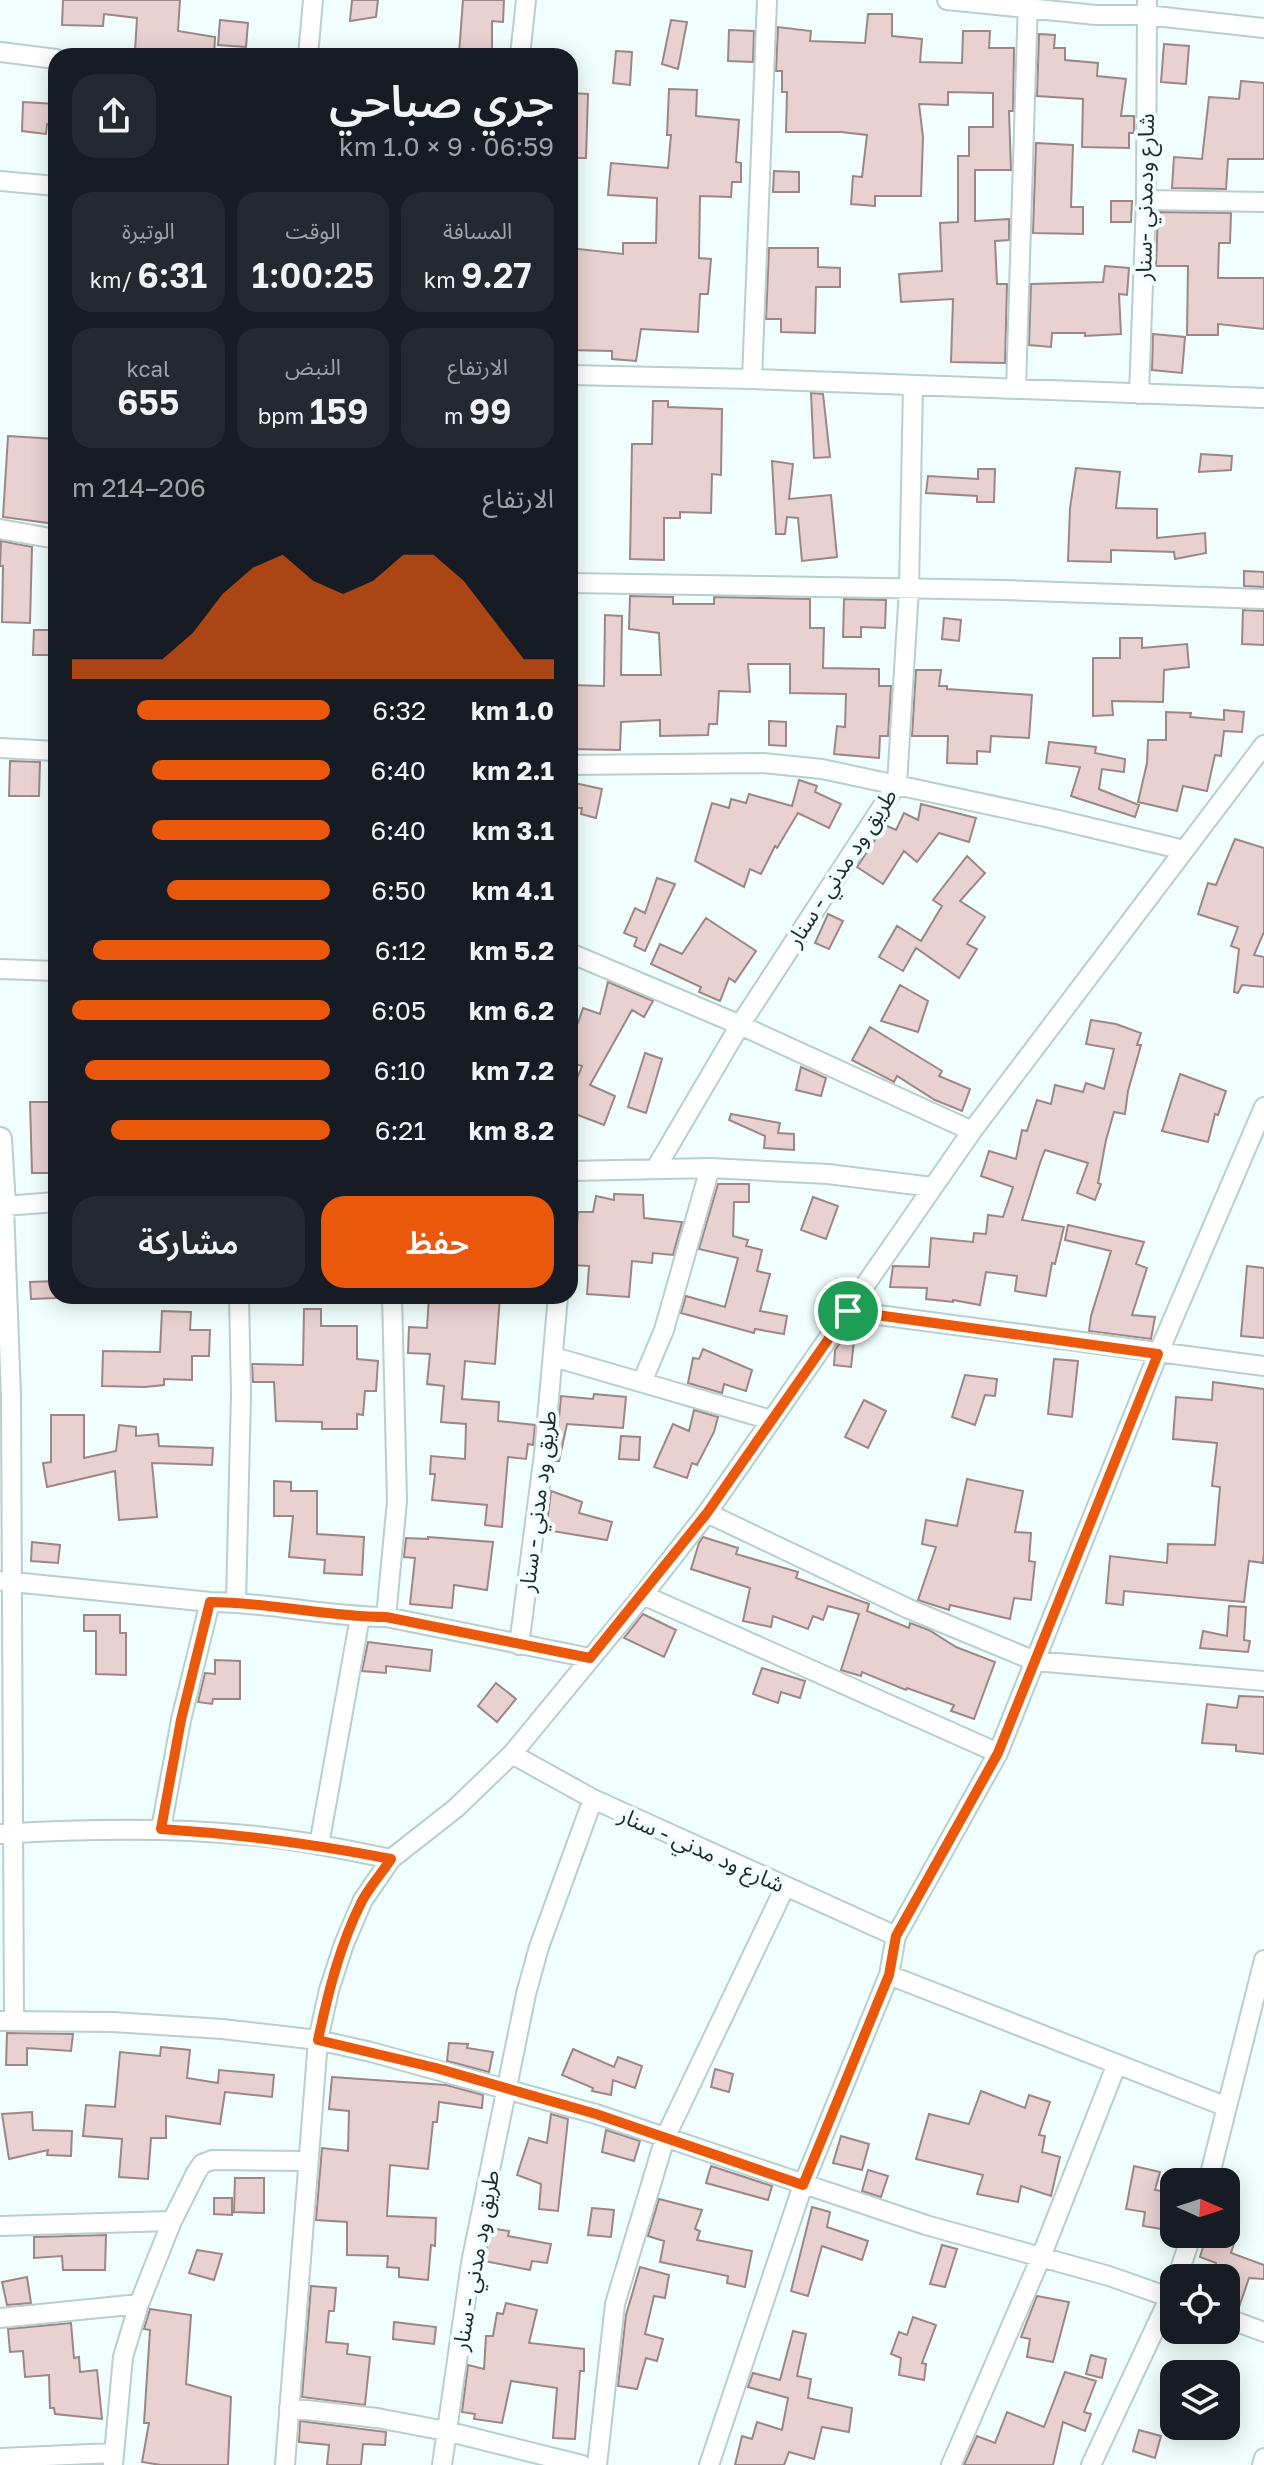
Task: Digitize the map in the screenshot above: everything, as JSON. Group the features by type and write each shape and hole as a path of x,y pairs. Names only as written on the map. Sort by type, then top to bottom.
{"street":[{"path":"309,48 313,0"},
{"path":"521,48 526,0"},
{"path":"752,379 767,0"},
{"path":"947,0 1028,4 1096,15 1146,8 1264,28"},
{"path":"1016,389 1028,4"},
{"name":"شارع ودمدني -سنار","path":"1139,394 1146,200 1146,8"},
{"path":"0,52 48,58"},
{"path":"0,181 48,185"},
{"path":"1146,200 1264,202"},
{"path":"578,375 1264,398"},
{"name":"طريق ود مدني - سنار","path":"656,1168 740,1025 897,784 909,589 913,386"},
{"path":"0,529 48,538"},
{"path":"578,583 1005,590 1264,599"},
{"path":"285,2465 318,2040 329,1990 363,1900 391,1859 456,1808 512,1754 707,1513 972,1131 1264,745"},
{"path":"0,748 48,751"},
{"path":"578,765 763,763 822,769 1184,850"},
{"path":"578,956 740,1025 972,1131"},
{"path":"0,969 48,971"},
{"path":"709,2465 803,2185 889,1975 896,1936 998,1753 1158,1354 1264,1107"},
{"path":"0,1139 11,1397 6,1582 7,2020 113,2022 222,2029 318,2040 436,2068 596,2114 926,2225 1160,2291"},
{"path":"578,1171 710,1168 828,1174 932,1187"},
{"path":"642,1382 664,1330 710,1168"},
{"path":"2,1206 48,1203"},
{"path":"236,1602 241,1394 239,1304"},
{"path":"386,1617 397,1501 392,1304"},
{"name":"طريق ود مدني - سنار","path":"519,1645 554,1357 557,1304"},
{"path":"848,1311 1264,1366"},
{"path":"554,1357 771,1420"},
{"path":"707,1513 909,1609 1035,1661 1264,1681"},
{"path":"6,1582 386,1617 590,1658"},
{"path":"643,1595 998,1753"},
{"path":"161,1829 181,1720 210,1602"},
{"path":"319,1845 360,1617"},
{"name":"شارع ود مدني - سنار","path":"512,1754 593,1799 896,1936"},
{"name":"طريق ود مدني - سنار","path":"442,2465 471,2263 526,1994 539,1947 593,1799"},
{"path":"6,1833 161,1829 247,1835 391,1859"},
{"path":"597,2465 615,2304 665,2138 785,1887"},
{"path":"1212,2168 1264,1960"},
{"path":"889,1975 1227,2107"},
{"path":"951,2465 1041,2257 1116,2066"},
{"path":"0,2458 113,2459 123,2357 139,2304 172,2221 202,2164 212,2160 307,2161"},
{"path":"0,2226 172,2221"},
{"path":"0,2318 139,2304"},
{"path":"1091,2465 1160,2322"},
{"path":"1240,2323 1264,2332"},
{"path":"289,2408 377,2418 446,2431 582,2465"},
{"path":"1262,2465 1264,2458"}],"building":[{"path":"63,0 180,0 178,31 215,37 214,48 135,48 137,18 104,14 103,26 62,25"},
{"path":"352,0 378,0 376,17 350,21"},
{"path":"463,0 504,0 503,22 492,21 492,48 459,48"},
{"path":"868,14 892,14 892,36 922,39 920,62 962,63 963,31 990,31 989,48 1014,48 1013,111 1009,111 1011,170 975,170 975,221 1009,219 1009,240 995,241 997,284 1007,284 1005,363 951,362 953,299 901,302 899,274 942,271 940,223 958,222 958,156 969,156 969,127 993,127 993,93 948,92 948,105 919,104 923,137 921,196 875,196 875,206 851,204 853,176 862,177 867,135 786,132 787,92 782,92 782,71 776,71 778,27 811,31 810,41 865,43"},
{"path":"220,20 248,23 246,47 218,45"},
{"path":"671,20 687,22 678,69 662,64"},
{"path":"729,30 754,31 753,62 728,61"},
{"path":"1039,34 1055,35 1054,48 1065,48 1065,60 1098,63 1097,76 1126,79 1121,116 1134,116 1134,133 1129,133 1129,148 1082,147 1083,99 1037,96"},
{"path":"1164,44 1189,46 1186,84 1161,82"},
{"path":"616,51 632,52 630,85 613,83"},
{"path":"1241,81 1264,83 1264,159 1228,159 1226,189 1172,188 1174,157 1202,159 1209,97 1239,99"},
{"path":"669,89 697,90 696,116 739,120 736,162 741,163 741,182 732,182 731,197 700,196 699,258 711,259 708,294 700,294 698,332 641,329 636,361 612,359 612,351 578,350 578,249 623,254 623,243 656,243 657,198 608,195 611,163 668,168 671,135 667,135"},
{"path":"578,93 588,94 586,158 578,158"},
{"path":"23,102 48,104 46,134 22,131"},
{"path":"1036,143 1073,145 1071,207 1083,207 1083,234 1033,233"},
{"path":"774,171 799,172 799,192 773,192"},
{"path":"1111,201 1132,201 1131,222 1111,222"},
{"path":"1158,212 1231,213 1230,243 1219,243 1218,278 1264,278 1264,329 1218,324 1218,335 1187,335 1188,266 1156,266"},
{"path":"769,248 818,248 818,267 840,268 840,287 816,287 815,333 781,332 781,319 766,319"},
{"path":"1105,266 1129,268 1127,295 1119,294 1121,334 1085,336 1085,333 1052,333 1051,347 1029,345 1031,284 1103,282"},
{"path":"1153,334 1185,337 1182,373 1152,370"},
{"path":"811,393 823,394 830,457 814,458"},
{"path":"653,401 668,401 668,407 722,409 721,475 712,474 711,513 680,512 680,518 664,518 664,560 630,559 632,444 652,444"},
{"path":"8,436 48,438 48,523 3,517"},
{"path":"1201,454 1232,456 1231,470 1199,472"},
{"path":"772,461 793,464 789,499 831,495 837,557 802,561 798,518 787,517 785,534 776,534"},
{"path":"1076,468 1120,472 1116,508 1157,509 1157,538 1205,533 1206,553 1175,559 1174,552 1111,550 1111,562 1068,561 1070,508"},
{"path":"978,469 995,469 994,502 977,502 977,496 926,493 928,476 978,479"},
{"path":"1,541 32,547 30,623 2,622"},
{"path":"1244,571 1264,572 1264,587 1244,586"},
{"path":"630,596 673,597 673,604 714,604 714,597 810,599 810,628 824,628 823,668 879,669 879,686 891,686 888,736 880,736 879,758 834,754 837,726 845,727 846,694 790,693 790,664 748,664 750,692 719,691 717,724 709,724 708,735 660,736 660,720 621,722 620,750 578,749 578,685 604,686 605,615 622,616 621,675 661,675 659,633 629,629"},
{"path":"844,599 886,600 885,628 861,627 861,637 843,637"},
{"path":"1243,610 1264,611 1264,645 1242,644"},
{"path":"944,618 961,620 959,641 942,639"},
{"path":"34,630 48,630 48,655 33,655"},
{"path":"1120,638 1142,638 1142,648 1187,644 1189,667 1164,670 1163,702 1112,701 1113,715 1093,716 1093,658 1120,658"},
{"path":"916,670 941,670 939,686 947,686 947,689 1032,695 1029,738 991,736 990,752 977,751 977,764 947,763 948,736 912,736"},
{"path":"1224,710 1244,712 1242,732 1224,731 1221,756 1215,755 1207,791 1183,786 1177,811 1138,802 1147,763 1148,740 1166,740 1166,712 1191,713 1190,717 1224,720"},
{"path":"769,721 786,722 786,746 769,745"},
{"path":"1049,742 1096,747 1095,753 1125,759 1124,772 1102,769 1099,789 1139,805 1135,817 1071,796 1080,767 1046,763"},
{"path":"10,761 40,762 39,796 9,796"},
{"path":"799,780 817,786 815,792 841,804 829,828 798,813 777,848 775,846 761,874 750,869 744,887 695,861 712,803 729,808 731,799 746,803 749,794 792,806"},
{"path":"578,784 602,789 596,818 581,814 582,808 578,808"},
{"path":"921,804 976,818 969,842 939,833 917,862 904,851 883,884 857,867 885,825 896,830 904,813 918,820"},
{"path":"1235,839 1264,848 1264,932 1254,955 1264,957 1264,987 1242,985 1238,993 1234,992 1239,949 1231,946 1238,927 1198,914 1208,883 1216,885"},
{"path":"967,856 985,873 960,901 985,917 967,944 977,949 959,978 916,948 903,971 879,957 897,926 921,941 942,906 933,900"},
{"path":"657,878 675,884 645,951 634,946 637,938 624,933 635,908 645,913"},
{"path":"828,914 843,921 829,949 815,943"},
{"path":"706,918 756,951 735,982 729,978 720,1001 699,992 701,987 651,964 660,944 682,954"},
{"path":"608,982 653,1001 644,1017 632,1010 590,1085 615,1096 604,1125 578,1115 578,1076 582,1066 578,1065 578,1023 583,1008 600,1014"},
{"path":"900,985 928,1001 918,1032 881,1021"},
{"path":"1091,1020 1116,1024 1141,1033 1137,1045 1141,1045 1125,1114 1114,1112 1098,1183 1101,1184 1095,1200 1077,1193 1088,1163 1045,1150 1040,1163 1022,1220 1064,1227 1055,1264 1052,1263 1046,1296 1015,1291 1017,1276 986,1272 980,1305 926,1299 927,1288 890,1287 893,1266 929,1267 931,1238 973,1242 974,1233 986,1234 988,1215 1003,1217 1013,1187 981,1176 989,1151 1016,1159 1022,1130 1027,1131 1037,1100 1051,1104 1055,1085 1083,1092 1086,1083 1104,1089 1114,1049 1086,1044"},
{"path":"870,1027 942,1071 939,1076 970,1089 962,1111 935,1100 897,1076 894,1082 852,1060"},
{"path":"645,1053 662,1059 646,1113 628,1107"},
{"path":"801,1067 826,1078 821,1096 796,1090"},
{"path":"1180,1074 1226,1091 1218,1115 1215,1114 1208,1142 1162,1131"},
{"path":"30,1102 48,1102 48,1173 32,1173"},
{"path":"731,1114 780,1123 778,1133 794,1134 794,1150 764,1148 765,1136 729,1120"},
{"path":"718,1184 749,1184 749,1202 734,1202 733,1236 748,1240 746,1246 762,1250 757,1271 770,1274 760,1311 787,1316 784,1334 755,1329 754,1333 681,1313 686,1296 725,1307 738,1258 699,1249"},
{"path":"614,1194 643,1195 644,1218 682,1222 673,1255 653,1253 652,1263 632,1261 629,1297 587,1294 589,1266 578,1265 578,1212 593,1212 596,1196 614,1200"},
{"path":"813,1197 838,1206 826,1239 801,1230"},
{"path":"1068,1225 1144,1242 1136,1264 1147,1268 1132,1315 1155,1317 1151,1339 1089,1331 1111,1251 1065,1240"},
{"path":"1247,1266 1264,1268 1264,1338 1241,1336"},
{"path":"48,1281 48,1298 31,1299 30,1282"},
{"path":"428,1304 499,1304 495,1364 465,1361 462,1399 499,1402 498,1421 535,1425 533,1445 528,1444 526,1459 508,1457 502,1527 485,1525 487,1505 432,1500 435,1474 430,1474 431,1456 465,1459 466,1424 441,1422 444,1386 427,1384 430,1354 408,1353 409,1327 427,1328"},
{"path":"304,1309 321,1309 321,1326 357,1326 357,1359 378,1361 376,1391 365,1391 363,1415 357,1414 357,1429 322,1429 322,1422 276,1421 274,1382 253,1382 252,1364 303,1365"},
{"path":"162,1311 191,1312 190,1330 210,1330 209,1356 192,1356 192,1380 164,1379 164,1385 145,1387 102,1386 103,1351 160,1352"},
{"path":"842,1340 854,1341 851,1367 834,1365 835,1350"},
{"path":"703,1349 752,1370 746,1391 724,1384 722,1393 688,1383 693,1358 699,1359"},
{"path":"1054,1359 1078,1361 1072,1417 1048,1414"},
{"path":"965,1375 997,1379 995,1396 985,1395 975,1425 952,1417"},
{"path":"1213,1382 1264,1389 1263,1563 1249,1561 1244,1602 1124,1591 1123,1605 1106,1603 1110,1556 1167,1563 1168,1544 1215,1545 1220,1487 1212,1486 1217,1443 1173,1439 1176,1397 1212,1400"},
{"path":"594,1394 626,1397 623,1428 567,1424 559,1461 555,1461 561,1396 593,1399"},
{"path":"864,1400 886,1411 868,1448 845,1437"},
{"path":"694,1410 718,1417 697,1465 692,1463 687,1478 654,1467 673,1424 689,1431"},
{"path":"51,1415 84,1415 84,1458 116,1451 119,1425 136,1427 136,1436 158,1434 159,1446 213,1448 212,1465 152,1463 157,1517 119,1520 115,1471 47,1487 43,1463 51,1462"},
{"path":"621,1436 640,1437 639,1460 619,1459"},
{"path":"967,1479 1023,1491 1015,1532 1031,1533 1029,1561 1035,1562 1031,1600 1014,1598 1010,1619 950,1605 949,1610 918,1600 936,1547 922,1544 926,1520 957,1526"},
{"path":"274,1481 291,1482 291,1491 317,1491 317,1534 364,1537 362,1575 324,1573 325,1560 289,1557 293,1516 274,1516"},
{"path":"551,1491 582,1502 579,1513 612,1522 607,1540 546,1530"},
{"path":"703,1537 738,1548 736,1554 798,1572 796,1578 869,1604 867,1611 909,1628 910,1623 929,1630 956,1647 995,1662 974,1719 951,1711 954,1705 862,1672 861,1676 841,1670 859,1614 828,1606 823,1620 813,1616 808,1629 773,1616 771,1627 743,1621 750,1588 691,1569"},
{"path":"406,1538 493,1542 487,1590 454,1585 452,1608 410,1604 415,1558 404,1557"},
{"path":"32,1542 60,1545 58,1563 31,1561"},
{"path":"1229,1606 1246,1607 1244,1640 1250,1641 1248,1652 1200,1648 1203,1631 1227,1636"},
{"path":"643,1614 676,1630 664,1657 624,1638"},
{"path":"84,1615 120,1615 120,1633 126,1633 126,1675 96,1674 96,1631 84,1631"},
{"path":"368,1642 432,1650 430,1671 386,1666 386,1673 362,1671"},
{"path":"215,1660 240,1661 240,1699 213,1699 212,1704 198,1702 205,1673 215,1674"},
{"path":"762,1668 805,1681 800,1698 781,1692 778,1703 753,1694"},
{"path":"496,1683 516,1699 497,1722 478,1706"},
{"path":"1239,1696 1264,1697 1264,1754 1236,1751 1236,1745 1202,1743 1207,1704 1237,1708"},
{"path":"7,2033 73,2034 71,2051 27,2048 27,2065 6,2065"},
{"path":"449,2043 468,2044 467,2048 493,2052 489,2072 447,2061"},
{"path":"161,2047 190,2050 187,2078 218,2083 219,2070 274,2075 272,2097 225,2092 220,2124 166,2116 166,2138 151,2138 148,2179 119,2177 122,2139 83,2136 86,2105 115,2107 120,2052 160,2056"},
{"path":"573,2049 614,2067 618,2057 642,2066 635,2088 613,2080 611,2095 592,2091 593,2088 562,2075"},
{"path":"715,2069 733,2074 729,2092 711,2087"},
{"path":"332,2077 446,2085 483,2095 482,2108 439,2102 437,2122 433,2122 428,2169 390,2165 387,2216 436,2218 435,2246 431,2245 428,2280 399,2277 399,2268 387,2267 388,2256 347,2255 347,2222 316,2220 322,2148 348,2151 349,2111 329,2109"},
{"path":"981,2091 1025,2108 1029,2095 1050,2102 1039,2135 1045,2136 1042,2152 1060,2157 1051,2196 1021,2186 1018,2202 977,2194 983,2175 916,2159 929,2114 969,2124"},
{"path":"32,2112 33,2130 72,2131 71,2156 47,2155 48,2150 9,2159 2,2114"},
{"path":"551,2114 568,2119 558,2211 539,2209 541,2184 517,2175 529,2138 547,2143"},
{"path":"606,2130 640,2141 634,2161 602,2152"},
{"path":"841,2136 869,2144 862,2170 833,2163"},
{"path":"711,2166 772,2186 768,2200 706,2183"},
{"path":"1134,2166 1160,2172 1155,2190 1160,2191 1160,2229 1143,2226 1145,2212 1126,2209"},
{"path":"868,2170 888,2176 881,2197 862,2191"},
{"path":"235,2178 264,2178 264,2213 234,2212"},
{"path":"214,2198 232,2198 232,2215 214,2214"},
{"path":"659,2199 702,2210 695,2229 700,2231 697,2240 752,2251 745,2287 727,2283 728,2276 660,2262 664,2241 648,2236"},
{"path":"812,2207 830,2212 827,2227 868,2241 862,2260 822,2246 808,2296 791,2291"},
{"path":"592,2208 614,2210 611,2237 588,2235"},
{"path":"490,2228 509,2231 508,2236 551,2244 547,2263 532,2261 530,2270 484,2261"},
{"path":"106,2235 105,2270 63,2270 62,2256 34,2258 34,2237"},
{"path":"942,2245 957,2249 945,2287 930,2284"},
{"path":"1203,2248 1233,2248 1231,2253 1264,2265 1264,2279 1249,2278 1240,2304 1240,2264 1216,2264 1200,2257"},
{"path":"197,2250 222,2254 214,2280 189,2273"},
{"path":"640,2267 669,2275 665,2298 654,2296 645,2334 663,2339 657,2361 646,2358 637,2389 618,2386 626,2315"},
{"path":"27,2277 31,2303 7,2305 2,2282"},
{"path":"311,2286 336,2288 334,2311 329,2311 326,2342 348,2344 347,2354 370,2357 365,2405 302,2397"},
{"path":"1037,2296 1069,2302 1053,2362 1027,2357 1030,2339 1021,2337"},
{"path":"506,2303 537,2310 529,2343 584,2349 575,2439 553,2438 557,2388 511,2381 502,2423 474,2419 475,2414 462,2412 468,2365 484,2369 486,2336 493,2336 497,2313 503,2314"},
{"path":"150,2309 191,2315 186,2384 231,2397 228,2465 142,2462 149,2423 144,2423 150,2330 144,2329"},
{"path":"913,2317 936,2325 922,2363 926,2364 924,2380 899,2375 901,2358 891,2354 899,2332 907,2335"},
{"path":"394,2322 436,2327 434,2344 393,2339"},
{"path":"71,2323 74,2358 79,2357 80,2372 97,2370 102,2419 55,2414 54,2408 50,2408 49,2375 25,2377 23,2351 10,2352 8,2329"},
{"path":"793,2331 806,2334 797,2376 811,2379 808,2398 852,2408 849,2432 822,2427 814,2459 789,2452 784,2465 735,2465 742,2436 752,2439 757,2422 782,2430 788,2398 748,2387 753,2373 780,2380"},
{"path":"1091,2355 1106,2359 1102,2378 1086,2374"},
{"path":"1065,2372 1096,2381 1084,2412 1091,2414 1085,2431 1063,2422 1053,2465 964,2465 977,2436 995,2443 1007,2412 1044,2427"},
{"path":"300,2421 386,2432 385,2445 363,2444 361,2465 327,2465 329,2445 299,2442"},
{"path":"1139,2430 1160,2436 1155,2458 1133,2451"}],"route":[{"path":"848,1311 1158,1354 998,1753 896,1936 889,1975 803,2185 596,2114 436,2068 318,2040 329,1990 344,1944 363,1900 391,1859 247,1835 161,1829 181,1720 210,1602 386,1617 590,1658 707,1513 848,1311"}]}
